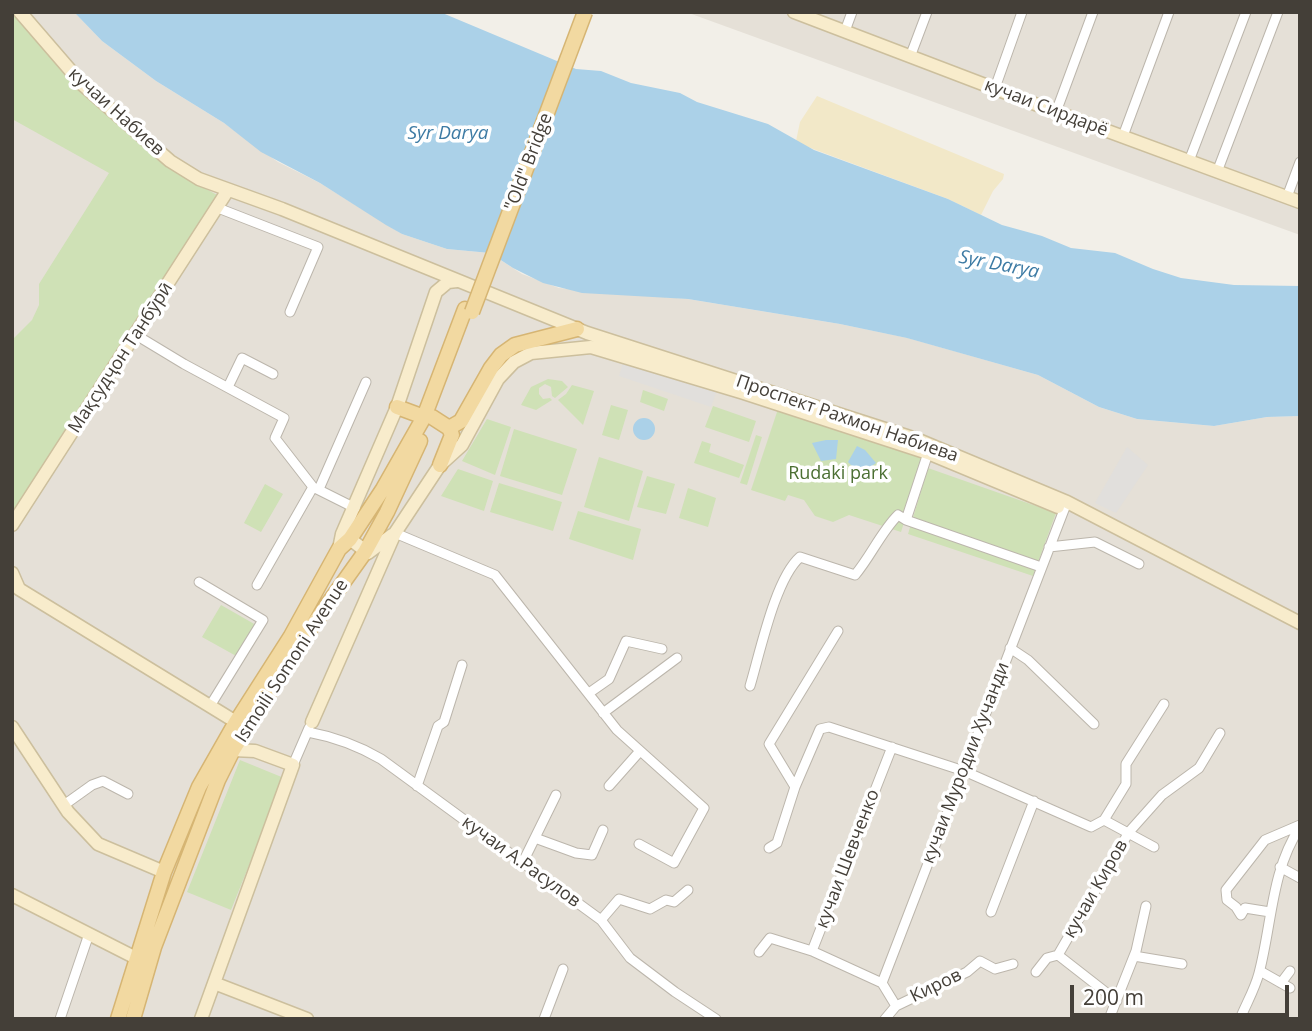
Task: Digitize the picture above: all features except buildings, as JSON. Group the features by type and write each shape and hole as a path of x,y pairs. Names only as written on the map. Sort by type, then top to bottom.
{"main road":[{"name":"кучаи Набиев","path":"20,12 83,85 170,161 199,179 282,209 412,263"},
{"name":"\"Old\" Bridge","path":"468,310 577,12"},
{"name":"\"Old\" Bridge","path":"468,310 585,12"},
{"name":"кучаи Сирдарё","path":"794,12 1300,202"},
{"name":"Мақсудҷон Танбӯрӣ","path":"12,525 228,190"},
{"path":"412,263 430,281 436,292"},
{"name":"Проспект Рахмон Набиева","path":"412,263 577,329 915,439 1066,506 1300,623"},
{"path":"395,533 371,552 345,544 342,534 397,407 436,292 448,282 457,281"},
{"path":"428,417 468,310"},
{"path":"449,428 461,421 491,368 501,355 515,345 577,329 572,349"},
{"name":"Проспект Рахмон Набиева","path":"395,533 440,464 460,447 498,379 514,362 531,353 591,347 928,453 1066,506 1300,629"},
{"path":"397,407 428,417 449,428 452,438 440,464"},
{"name":"Ismoili Somoni Avenue","path":"118,1019 164,872 199,787 345,544 428,417"},
{"name":"Ismoili Somoni Avenue","path":"133,1019 154,947 218,780 233,750 300,643 365,552 387,512 428,417"},
{"path":"310,727 395,533"},
{"path":"12,573 16,593 236,722"},
{"path":"12,727 64,805 98,844 164,872"},
{"path":"201,1019 293,765 255,751 233,750"},
{"path":"12,895 136,958"},
{"path":"150,917 156,924 164,923"},
{"path":"214,983 307,1019"}],"street":[{"path":"845,31 852,12"},
{"path":"910,57 927,12"},
{"path":"995,88 1022,12"},
{"path":"1056,112 1093,12"},
{"path":"1123,136 1169,12"},
{"path":"1189,161 1246,12"},
{"path":"1217,172 1278,12"},
{"path":"1287,197 1300,162"},
{"path":"218,208 318,247 290,312"},
{"path":"136,335 284,418 275,438 316,488 355,508"},
{"path":"228,387 242,358 273,374"},
{"path":"257,585 316,488 366,382"},
{"path":"906,520 928,453"},
{"name":"кучаи Муродии Хучанди","path":"882,983 1066,506"},
{"path":"750,687 772,611 786,574 794,562 800,557 855,575 898,515 1041,567"},
{"path":"395,533 495,575 617,730 704,808 674,863 639,844"},
{"path":"1049,547 1095,542 1139,564"},
{"path":"200,582 263,620 210,706"},
{"path":"795,786 769,744 838,631"},
{"path":"589,693 609,679 626,641 662,649"},
{"path":"1010,648 1028,660 1094,724"},
{"path":"603,713 677,658"},
{"path":"417,786 438,726 444,722 462,665"},
{"name":"кучаи Киров","path":"1154,846 1104,820 1126,785 1126,764 1164,704"},
{"path":"293,765 310,727"},
{"name":"кучаи А.Расулов","path":"310,727 361,747 523,862 601,920 630,958 716,1019"},
{"path":"773,846 820,729 829,727 964,771 1091,827 1104,820"},
{"name":"кучаи Киров","path":"1117,1001 1058,955 1129,832 1162,795 1199,768 1220,733"},
{"name":"кучаи Шевченко","path":"759,952 770,937 812,951 892,747"},
{"path":"610,786 640,751"},
{"path":"64,805 92,785 103,781 128,793"},
{"path":"523,862 556,795"},
{"path":"991,912 1034,801"},
{"path":"1240,1019 1260,971 1280,867 1286,848 1300,826"},
{"path":"1270,912 1245,908 1241,915 1227,900 1226,890 1265,840 1300,826"},
{"path":"535,838 567,851 592,855 603,830"},
{"path":"1280,867 1300,878"},
{"path":"601,920 619,899 650,909 666,900 674,902 688,890"},
{"path":"1109,1019 1134,956 1146,906"},
{"path":"60,1019 89,934"},
{"path":"812,951 882,983 896,1006 885,1019"},
{"path":"1036,972 1047,958 1058,955"},
{"path":"1134,956 1182,964"},
{"name":"Киров","path":"896,1006 967,971 981,961 995,969 1013,964"},
{"path":"544,1019 564,970"},
{"path":"1260,971 1286,986 1290,971"}],"shaded area":[{"path":"12,12 74,12 102,41 156,81 224,123 278,162 320,183 402,234 447,249 490,253 522,274 559,288 688,299 908,338 1038,375 1099,407 1137,419 1214,426 1267,417 1300,416 1300,1019 12,1019"},
{"path":"686,12 1300,12 1300,235"},
{"path":"624,359 717,390 711,407 619,376"},
{"path":"1127,447 1148,465 1116,513 1095,503"}],"green space":[{"path":"12,14 67,74 186,178 219,196 12,518 12,340 32,320 39,305 39,284 109,173 12,119"},
{"path":"548,379 562,381 568,387 555,398 552,396 551,387 545,384 539,388 539,394 543,399 552,400 536,410 521,405 531,387"},
{"path":"572,385 594,391 583,425 558,400"},
{"path":"643,390 668,399 664,411 640,402"},
{"path":"611,405 628,410 619,440 602,435"},
{"path":"713,406 756,421 749,442 705,427"},
{"name":"Rudaki park","path":"778,409 925,457 901,532 849,515 833,522 815,516 804,500 788,495 785,501 751,490"},
{"path":"487,419 511,427 495,475 462,461"},
{"path":"514,429 577,449 562,495 500,476"},
{"path":"756,435 762,437 747,485 740,483"},
{"path":"702,441 711,444 709,452 744,465 739,478 694,463"},
{"path":"599,457 643,471 629,521 584,507"},
{"path":"928,468 1056,513 1033,576 908,534"},
{"path":"458,469 493,481 484,511 441,496"},
{"path":"647,476 675,484 666,514 637,507"},
{"path":"499,483 562,502 553,531 490,512"},
{"path":"265,484 283,494 261,532 244,523"},
{"path":"688,488 716,498 708,527 679,518"},
{"path":"578,511 641,529 633,560 569,539"},
{"path":"221,605 256,625 238,657 202,637"},
{"path":"240,760 284,778 231,910 187,892"}],"sand":[{"path":"817,96 1004,174 1003,179 993,191 981,215 948,199 805,146 796,141 800,122"}],"water":[{"name":"Syr Darya","path":"74,12 440,12 576,69 601,71 631,83 680,93 697,102 768,124 814,150 948,199 1002,225 1042,236 1071,248 1115,253 1181,278 1234,285 1300,286 1300,416 1267,417 1214,426 1137,419 1099,407 1038,375 907,338 688,299 582,293 543,283 490,253 447,249 402,234 386,225 320,183 261,152 224,123 156,81 102,41"},
{"path":"644,418 652,421 655,429 652,437 644,440 636,437 633,429 636,421"},
{"path":"838,440 836,459 821,461 812,443"},
{"path":"857,446 865,450 876,463 860,474 848,462"}]}
